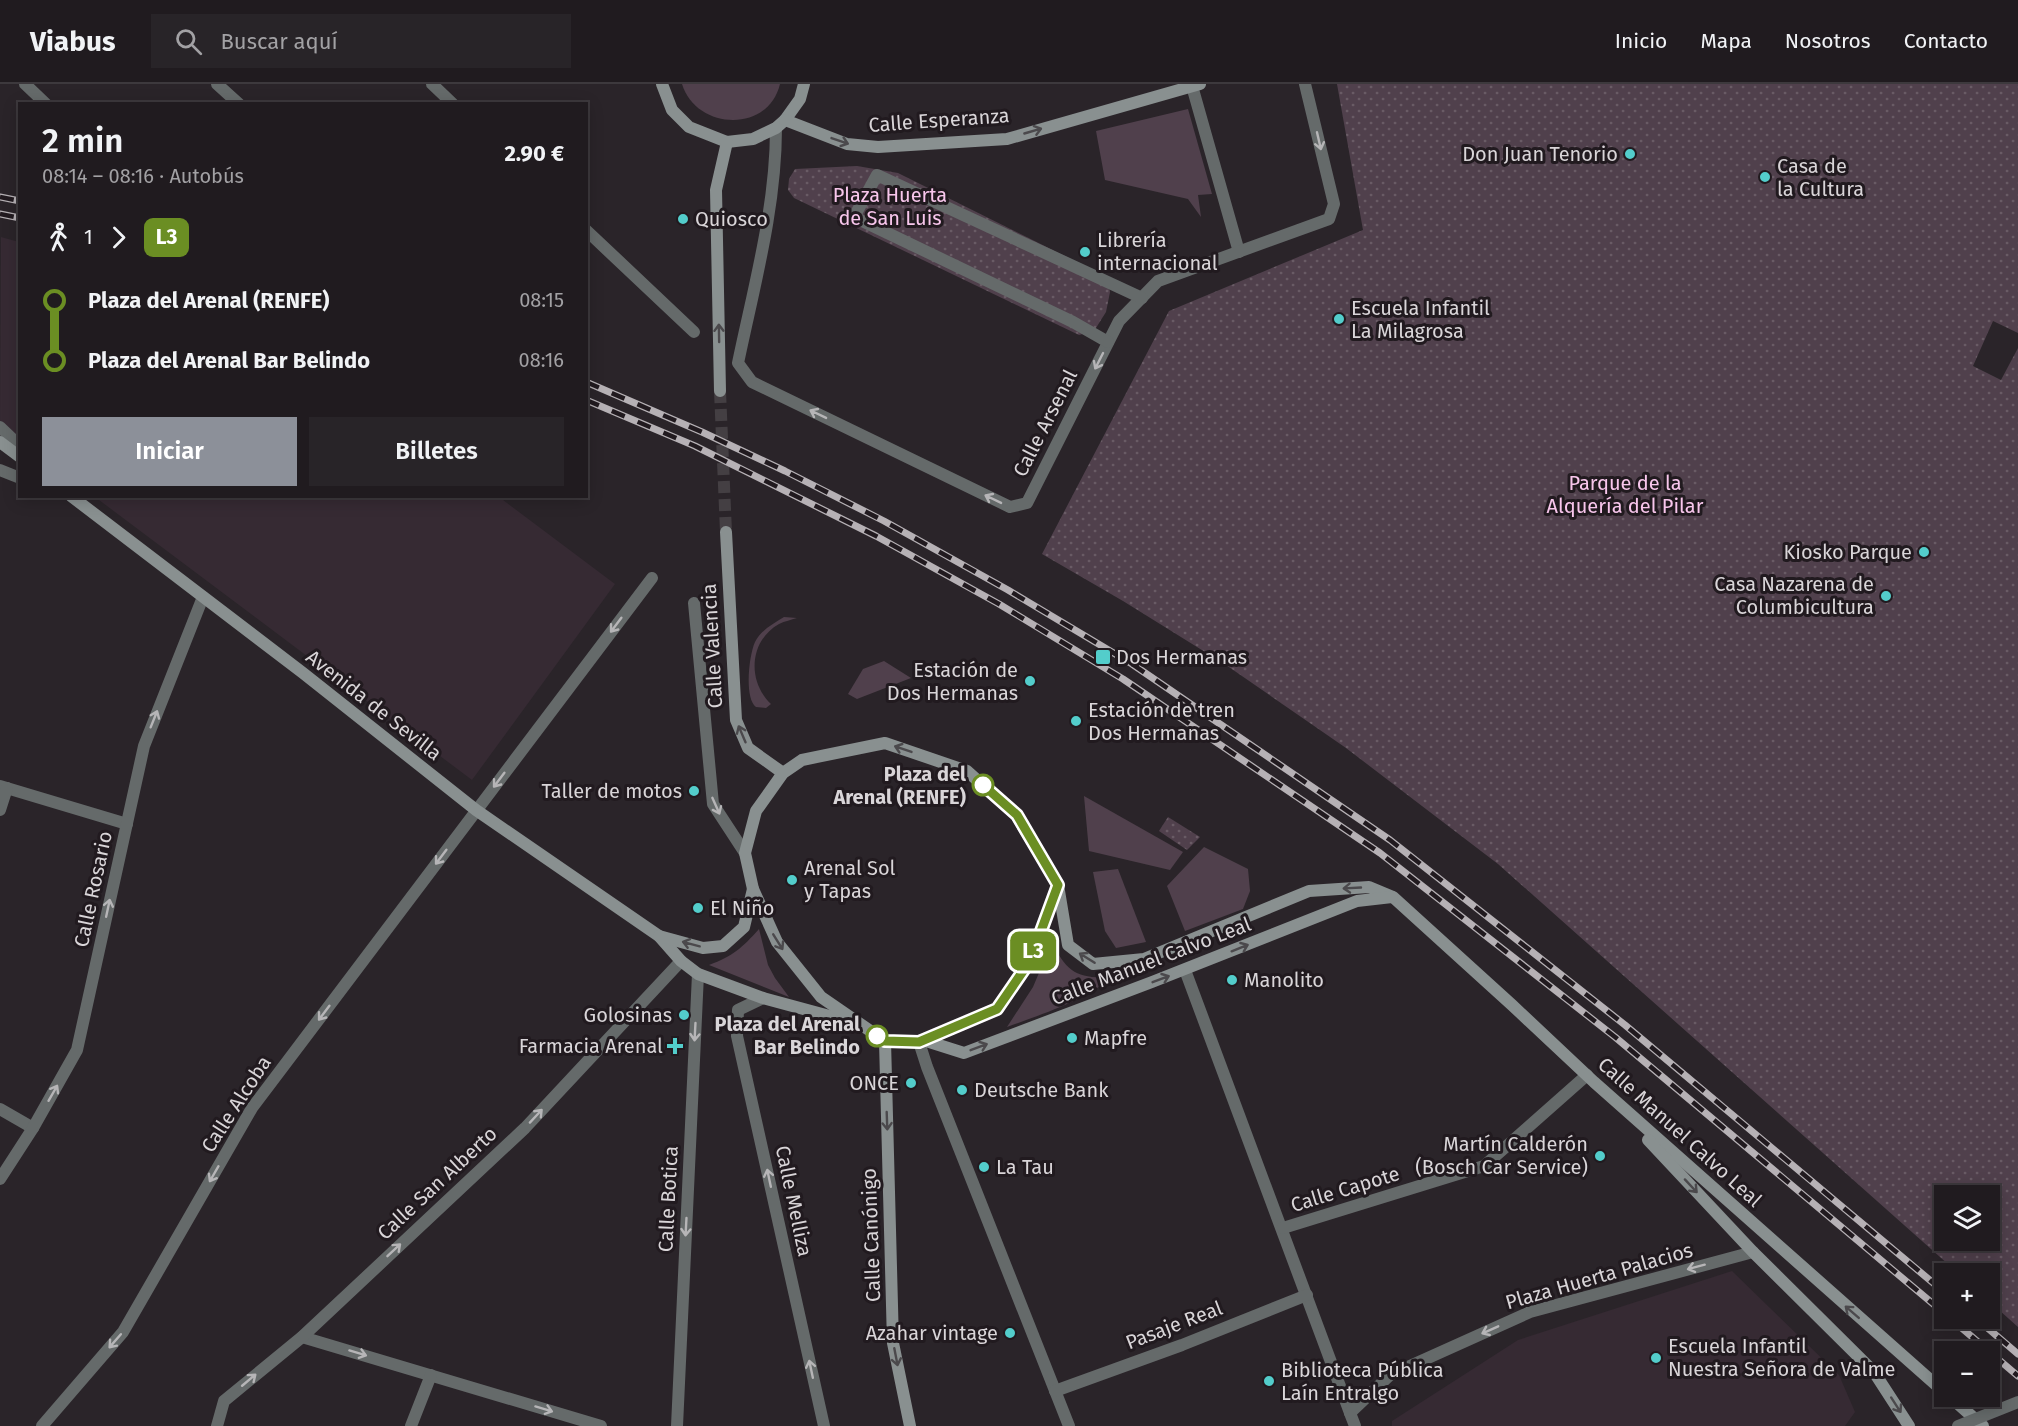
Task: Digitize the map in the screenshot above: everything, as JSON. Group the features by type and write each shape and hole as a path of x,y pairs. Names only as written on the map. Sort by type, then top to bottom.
{"street":[{"path":"24,84 44,102"},
{"path":"432,84 451,102"},
{"path":"660,86 672,110 689,127 727,142 753,140 781,124 800,99 804,84"},
{"name":"Calle Arsenal","path":"781,124 773,194 738,363 752,382 1010,507 1027,503 1119,321 1158,281 1329,219 1334,204 1305,84"},
{"path":"1196,85 1239,252"},
{"name":"Calle Esperanza","path":"781,124 847,144 878,147 1006,139 1196,85"},
{"path":"223,86 237,102"},
{"path":"720,391 716,190 727,142"},
{"path":"1108,342 1062,317 854,217 877,175 1142,298"},
{"path":"588,232 694,332"},
{"path":"0,428 18,444"},
{"path":"0,442 18,456"},
{"path":"0,470 18,477"},
{"path":"66,498 82,505"},
{"name":"Avenida de Sevilla","path":"73,498 303,673 476,810 659,936 681,961 698,974 763,998 855,1023"},
{"name":"Calle Valencia","path":"726,532 736,720 748,748 783,773"},
{"name":"Calle Alcoba","path":"42,1426 123,1332 252,1108 652,578"},
{"name":"Calle Rosario","path":"0,1179 33,1128 77,1050 144,746 203,597"},
{"path":"694,603 712,804 745,853 753,889 777,942 821,998 885,1041 921,1041 997,1009 1030,961 1058,885 1017,815 967,771 885,743 802,760 783,773 756,811 745,853"},
{"path":"0,810 3,787 127,824"},
{"name":"Calle Manuel Calvo Leal","path":"1058,885 1068,945 1093,964 1144,959 1309,891 1369,887 1393,897 1590,1079 1934,1383"},
{"name":"Avenida de Sevilla","path":"659,936 703,948 723,946 744,927 753,889"},
{"name":"Calle Manuel Calvo Leal","path":"921,1041 964,1053 1357,901 1393,897"},
{"name":"Calle San Alberto","path":"217,1426 224,1401 302,1337 525,1128 681,961"},
{"name":"Calle Capote","path":"1185,969 1283,1228 1484,1166 1590,1079"},
{"name":"Calle Botica","path":"677,1426 698,974"},
{"name":"Calle Melliza","path":"763,998 738,1010 737,1036 824,1426"},
{"name":"Calle Canónigo","path":"885,1041 893,1343 910,1426"},
{"path":"921,1041 931,1077 1069,1426"},
{"path":"1590,1079 1753,1252 1874,1372 1909,1426"},
{"path":"0,1108 33,1128"},
{"path":"1283,1228 1355,1426"},
{"path":"1753,1252 1782,1251"},
{"name":"Plaza Huerta Palacios","path":"1350,1413 1390,1375 1530,1312 1753,1252"},
{"name":"Pasaje Real","path":"1055,1391 1182,1345 1307,1294"},
{"path":"302,1337 601,1426"},
{"path":"411,1426 431,1375"},
{"path":"1958,1426 2018,1402"},
{"path":"1961,1407 1983,1426"}],"shaded area":[{"path":"1,237 18,242 18,438 0,425"},
{"path":"96,498 500,498 615,584 472,780"},
{"name":"Escuela Infantil Nuestra Señora de Valme","path":"1732,1271 1839,1375 1855,1412 1845,1426 1392,1426 1392,1421 1518,1340"}],"green space":[{"path":"682,84 780,84 773,100 762,112 747,118 732,120 716,117 702,110 690,99"},
{"name":"Parque de la Alquería del Pilar","path":"1337,84 2018,84 2018,333 1993,321 1973,366 2001,380 2018,348 2018,1327 2000,1311 2000,1263 1947,1263 1498,864 1346,748 1226,665 1042,554 1169,311 1363,230"},
{"path":"1188,109 1212,194 1198,195 1201,217 1188,199 1105,180 1096,131"},
{"name":"Plaza Huerta de San Luis","path":"857,166 898,173 1107,277 1110,292 1106,312 1094,331 1079,335 794,198 788,190 789,179 795,169"},
{"path":"784,617 797,618 779,624 769,631 757,651 755,673 763,695 771,704 766,708 756,707 752,702 749,686 753,648 761,634"},
{"path":"884,661 911,678 857,699 848,694 863,669"},
{"path":"1084,796 1183,852 1170,870 1089,851"},
{"path":"1168,817 1200,837 1187,850 1159,831"},
{"path":"1204,847 1248,869 1250,891 1243,909 1185,931 1167,886"},
{"path":"1118,869 1146,942 1116,948 1105,931 1093,872"},
{"path":"759,929 768,965 789,997 709,965 737,951"},
{"path":"1052,942 1062,960 1074,972 1089,977 1110,977 1102,985 1077,999 1007,1027 1033,987"}],"tunnel":[{"path":"720,391 726,532"}],"railway":[{"path":"0,197 18,201"},
{"path":"0,214 18,218"},
{"path":"588,383 702,432 884,521 1008,590 1132,664 1390,840 1625,1025 1934,1284"},
{"path":"588,401 695,446 876,536 999,604 1123,679 1380,853 1615,1037 1934,1305"},
{"path":"1963,1329 2018,1376"},
{"path":"1989,1329 2018,1354"}],"bus line":[{"name":"L3","path":"877,1036 885,1041 919,1042 997,1009 1030,961 1058,885 1017,815 983,785"}],"place":[{"name":"Don Juan Tenorio","path":"1630,154"},
{"name":"Casa de la Cultura","path":"1765,177"},
{"name":"Quiosco","path":"683,219"},
{"name":"Librería internacional","path":"1085,252"},
{"name":"Escuela Infantil La Milagrosa","path":"1339,319"},
{"name":"Kiosko Parque","path":"1924,552"},
{"name":"Casa Nazarena de Columbicultura","path":"1886,596"},
{"name":"Dos Hermanas","path":"1103,657"},
{"name":"Estación de Dos Hermanas","path":"1030,681"},
{"name":"Estación de tren Dos Hermanas","path":"1076,721"},
{"name":"Plaza del Arenal (RENFE)","path":"983,785"},
{"name":"Taller de motos","path":"694,791"},
{"name":"Arenal Sol y Tapas","path":"792,880"},
{"name":"El Niño","path":"698,908"},
{"name":"Manolito","path":"1232,980"},
{"name":"Golosinas","path":"684,1015"},
{"name":"Plaza del Arenal Bar Belindo","path":"877,1036"},
{"name":"Mapfre","path":"1072,1038"},
{"name":"Farmacia Arenal","path":"675,1046"},
{"name":"ONCE","path":"911,1083"},
{"name":"Deutsche Bank","path":"962,1090"},
{"name":"Martín Calderón (Bosch Car Service)","path":"1600,1156"},
{"name":"La Tau","path":"984,1167"},
{"name":"Azahar vintage","path":"1010,1333"},
{"name":"Escuela Infantil Nuestra Señora de Valme","path":"1656,1358"},
{"name":"Biblioteca Pública Laín Entralgo","path":"1269,1381"}]}
